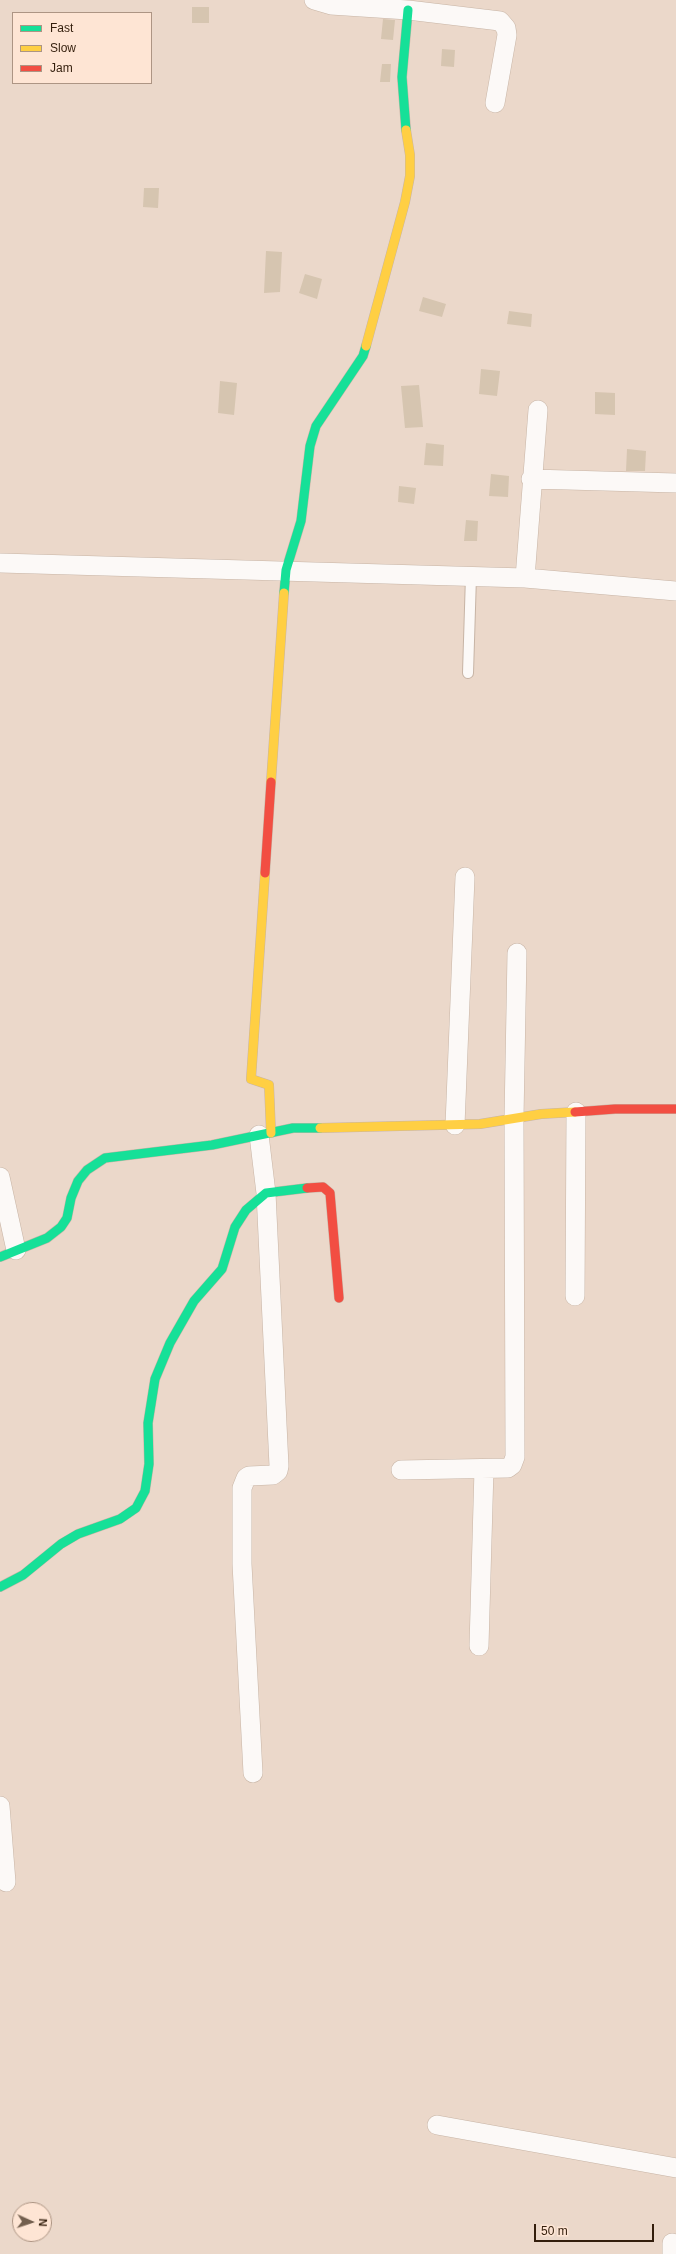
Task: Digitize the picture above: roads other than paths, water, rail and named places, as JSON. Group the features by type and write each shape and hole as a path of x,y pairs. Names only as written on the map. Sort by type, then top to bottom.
{"street":[{"path":"314,0 331,5 408,10 500,21 506,28 507,35 495,103"},
{"path":"253,1773 242,1564 242,1488 246,1478 249,1476 273,1475 278,1471 279,1466 266,1193 265,1134 270,1085 251,1079 286,570 301,521 310,446 316,426 363,356 406,195 410,176 410,156 404,113 402,77 408,10"},
{"path":"524,578 531,479 538,410"},
{"path":"531,479 676,483"},
{"path":"0,563 163,569 286,570 524,578 676,591"},
{"path":"455,1125 465,877"},
{"path":"400,1470 508,1468 512,1465 515,1457 514,1118 517,953"},
{"path":"0,1177 8,1253 47,1238 61,1227 67,1218 71,1198 78,1181 97,1162 105,1158 212,1145 293,1128 412,1127 480,1124 514,1118 615,1109 676,1109"},
{"path":"575,1296 576,1112"},
{"path":"0,1587 22,1575 61,1544 78,1534 120,1519 136,1508 145,1491 149,1464 148,1423 155,1379 170,1343 194,1301 222,1269 228,1256 235,1227 246,1210 266,1193 319,1186 330,1192 339,1298"},
{"path":"479,1646 484,1469"},
{"path":"0,1806 6,1882"},
{"path":"437,2125 676,2168"}],"lane":[{"path":"468,673 471,576"}]}
